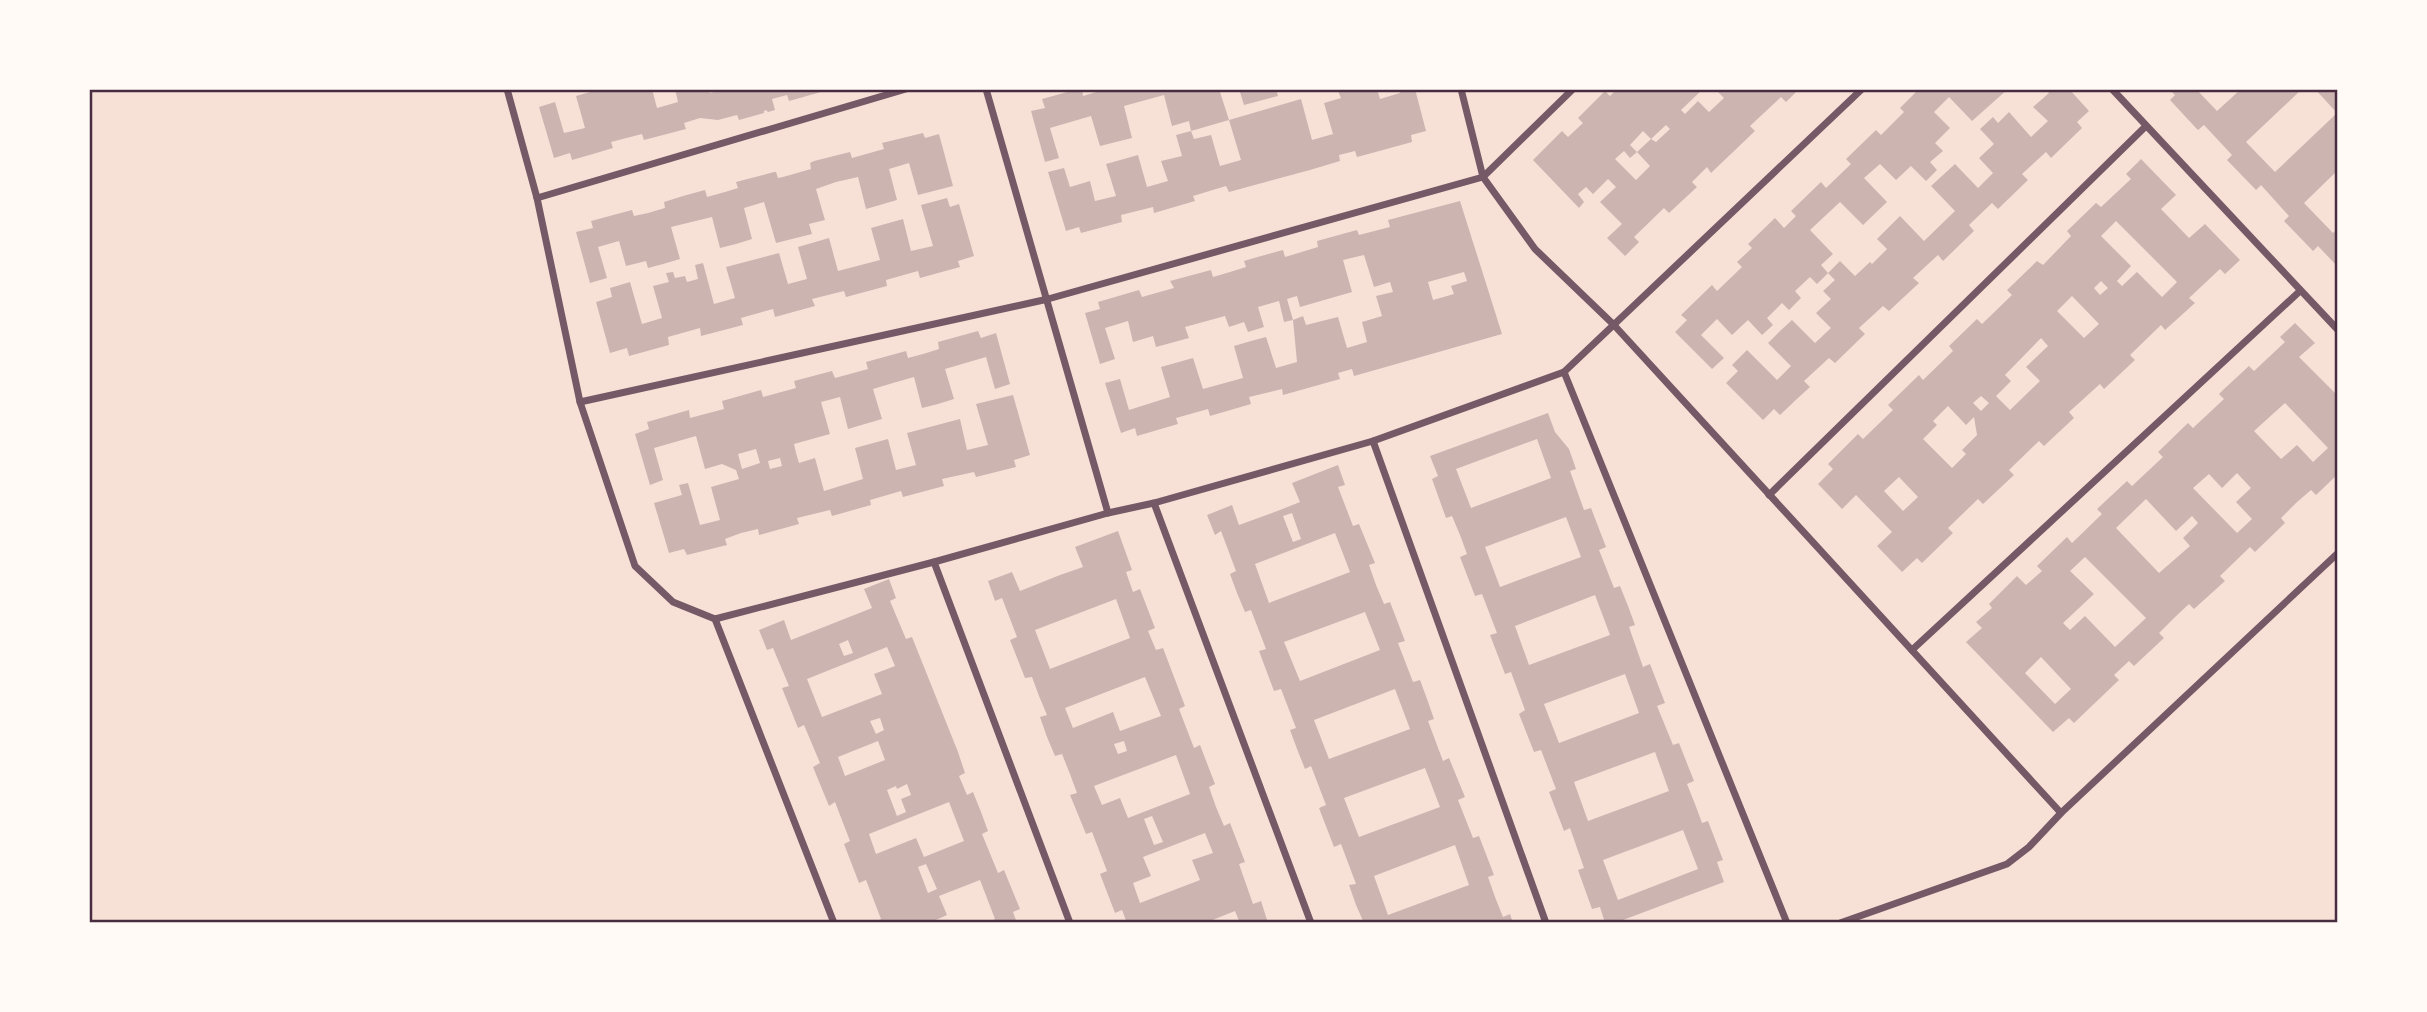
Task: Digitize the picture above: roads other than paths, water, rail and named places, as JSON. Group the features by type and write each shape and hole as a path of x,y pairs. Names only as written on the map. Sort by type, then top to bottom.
{"street":[{"path":"507,89 537,198 580,402 635,566 673,602 715,619 1154,503 1373,441 1564,372 1863,89"},
{"path":"537,198 906,89"},
{"path":"986,89 1108,513"},
{"path":"1461,89 1483,177 1535,249 1613,324 2062,813"},
{"path":"580,402 1048,299 1483,177 1573,89"},
{"path":"2112,89 2338,330"},
{"path":"1769,495 2146,127"},
{"path":"1912,650 2300,291"},
{"path":"1564,372 1787,923"},
{"path":"1373,441 1546,923"},
{"path":"1154,503 1311,923"},
{"path":"1840,923 2007,864 2029,847 2338,553"},
{"path":"934,562 1070,923"},
{"path":"715,619 834,923"}]}
